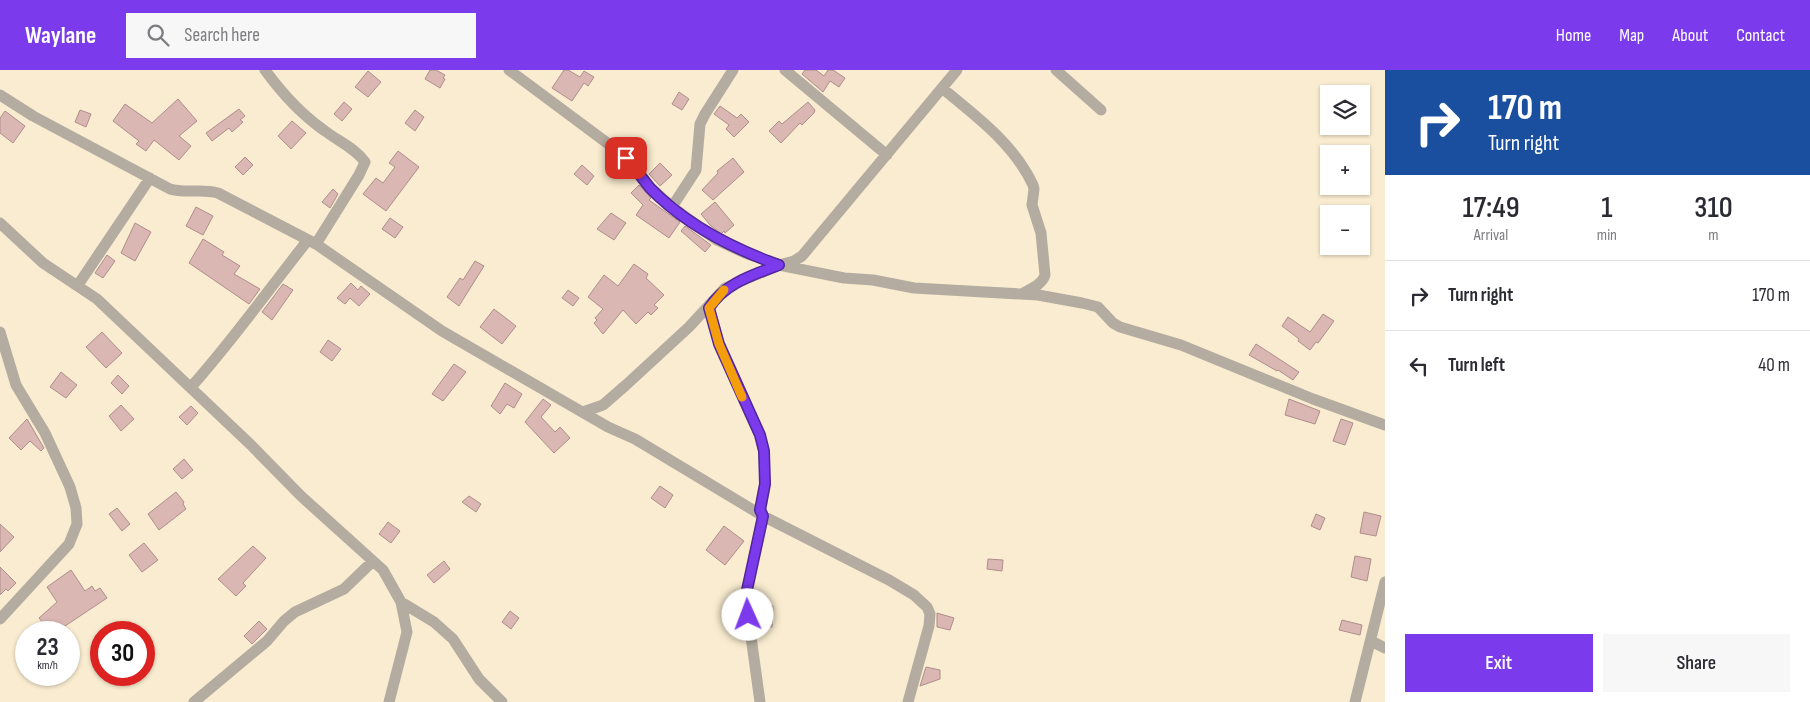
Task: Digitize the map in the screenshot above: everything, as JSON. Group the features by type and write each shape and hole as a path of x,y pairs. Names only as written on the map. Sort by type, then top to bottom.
{"street":[{"path":"191,388 236,335 255,306 312,242 362,171 365,162 352,150 323,131 302,112 265,70"},
{"path":"509,70 626,158 650,188 672,207 717,240 745,253 779,265 844,278 873,280 914,288 1022,294 1098,307 1120,328 1181,346 1313,400 1385,425"},
{"path":"672,207 696,170 699,130 704,114 733,70"},
{"path":"785,70 887,155"},
{"path":"583,412 603,405 626,386 709,308 715,298 725,288 779,265 794,262 802,256 958,70"},
{"path":"1056,70 1101,110"},
{"path":"942,88 976,116 1018,157 1033,185 1032,205 1041,233 1045,275 1044,280 1022,294"},
{"path":"0,95 33,116 170,189 183,193 205,190 218,193 312,242 442,331 583,412 635,439 763,516 889,580 914,595 927,607 930,614 929,626 908,702"},
{"path":"78,285 150,178"},
{"path":"0,223 43,263 78,285 104,306 301,496 373,561 389,577 395,594 401,602 434,622 453,639 479,679 502,702"},
{"path":"709,308 719,344 760,435 764,451 765,484 760,510 763,516 747,590 748,615 760,702"},
{"path":"0,332 16,385 45,433 70,487 76,508 77,524 69,544 0,619"},
{"path":"194,702 260,647 295,612 344,589 373,561"},
{"path":"1355,702 1372,641 1385,582"},
{"path":"390,702 407,632 401,602"},
{"path":"1372,641 1385,648"}],"building":[{"path":"430,70 436,70 445,75 440,88 425,79"},
{"path":"564,70 568,70 580,77 584,71 594,77 588,86 584,83 572,101 552,88"},
{"path":"805,70 816,70 824,76 828,70 833,70 845,78 839,87 830,81 823,92 802,74"},
{"path":"368,71 381,82 368,97 355,87"},
{"path":"679,92 689,99 682,110 672,104"},
{"path":"178,99 197,121 179,136 191,146 179,160 154,140 146,151 136,144 139,141 113,121 125,104 152,123"},
{"path":"344,102 352,109 342,121 334,114"},
{"path":"808,102 815,110 814,113 802,125 800,123 781,143 769,131 779,121 782,124"},
{"path":"720,106 737,118 741,114 749,122 734,137 726,129 729,125 714,114"},
{"path":"239,109 245,116 240,120 243,122 232,132 229,128 212,141 206,133"},
{"path":"80,110 91,114 86,127 75,122"},
{"path":"415,110 424,117 415,131 405,123"},
{"path":"5,111 25,126 13,143 0,133 0,118"},
{"path":"292,121 306,133 291,149 278,136"},
{"path":"398,151 419,167 386,211 363,194 376,178 383,183 395,167 389,163"},
{"path":"245,157 253,165 243,175 235,167"},
{"path":"733,158 744,172 713,200 702,190 718,173 717,171"},
{"path":"660,163 672,175 660,186 649,174"},
{"path":"582,165 594,176 587,185 574,174"},
{"path":"639,185 651,198 649,200 680,222 669,238 636,215 643,205 631,193"},
{"path":"333,189 338,194 330,208 322,202"},
{"path":"715,202 734,225 725,233 724,231 721,234 701,214"},
{"path":"196,207 213,216 203,235 186,226"},
{"path":"611,213 626,223 614,240 597,229"},
{"path":"390,218 403,227 395,238 382,229"},
{"path":"135,223 151,232 135,261 121,253"},
{"path":"685,226 711,245 705,252 681,231"},
{"path":"203,239 224,252 222,255 240,266 234,274 260,289 249,304 189,263"},
{"path":"107,255 115,261 103,278 95,273"},
{"path":"475,261 484,266 459,306 447,297 460,278 463,280"},
{"path":"634,264 648,274 646,278 664,295 654,305 658,308 651,315 648,312 636,324 623,310 603,334 594,323 597,320 595,318 603,309 588,297 604,275 618,286"},
{"path":"351,283 358,290 361,286 370,294 359,306 350,298 345,304 337,298"},
{"path":"283,284 293,290 272,320 262,312"},
{"path":"568,290 579,298 573,306 562,298"},
{"path":"494,309 516,326 502,344 480,327"},
{"path":"1323,314 1334,321 1318,343 1316,342 1310,350 1282,326 1288,317 1310,332"},
{"path":"102,332 122,353 106,368 86,347"},
{"path":"328,340 341,349 332,361 320,352"},
{"path":"1256,344 1299,372 1293,380 1249,355"},
{"path":"454,364 466,372 443,401 432,394"},
{"path":"61,372 77,385 66,398 50,387"},
{"path":"118,375 129,386 122,394 111,383"},
{"path":"505,383 522,394 514,408 507,404 500,414 491,406"},
{"path":"543,399 551,405 541,417 555,432 560,427 570,438 554,453 525,422"},
{"path":"1289,399 1320,411 1315,424 1285,415"},
{"path":"121,405 134,419 121,431 109,416"},
{"path":"191,406 198,413 187,425 179,417"},
{"path":"27,419 44,448 41,451 30,441 21,450 9,438"},
{"path":"1341,419 1353,423 1345,445 1333,441"},
{"path":"184,459 193,470 182,479 173,469"},
{"path":"660,486 673,495 665,508 651,498"},
{"path":"176,492 184,502 183,504 186,509 159,530 148,514"},
{"path":"469,496 481,504 476,512 462,502"},
{"path":"117,508 130,524 122,531 109,514"},
{"path":"1364,512 1381,516 1376,536 1360,533"},
{"path":"1316,514 1325,518 1320,530 1311,526"},
{"path":"388,522 400,531 391,543 379,534"},
{"path":"0,524 14,537 0,552"},
{"path":"724,526 744,541 725,565 706,550"},
{"path":"144,543 158,560 142,572 129,555"},
{"path":"253,546 266,558 243,583 246,586 236,596 218,579"},
{"path":"1355,556 1371,559 1367,581 1351,577"},
{"path":"988,559 1003,560 1002,571 987,569"},
{"path":"444,561 450,569 434,583 427,575"},
{"path":"0,567 16,583 8,591 6,589 0,595"},
{"path":"71,570 85,591 92,586 95,591 100,588 107,598 72,621 41,621 39,618 57,602 47,587"},
{"path":"763,606 773,606 772,627 762,627"},
{"path":"510,611 519,618 511,629 502,622"},
{"path":"937,613 954,618 950,630 937,627"},
{"path":"1342,620 1362,625 1360,635 1339,630"},
{"path":"259,621 267,629 252,644 244,636"},
{"path":"926,667 940,670 940,679 920,686"}],"slow traffic":[{"path":"724,290 715,298 709,308 719,344 742,397"}],"route":[{"path":"626,158 650,188 672,207 717,240 745,253 779,265 725,288 715,298 709,308 728,368 760,435 764,451 765,484 760,510 763,516 747,590 748,615"}]}
